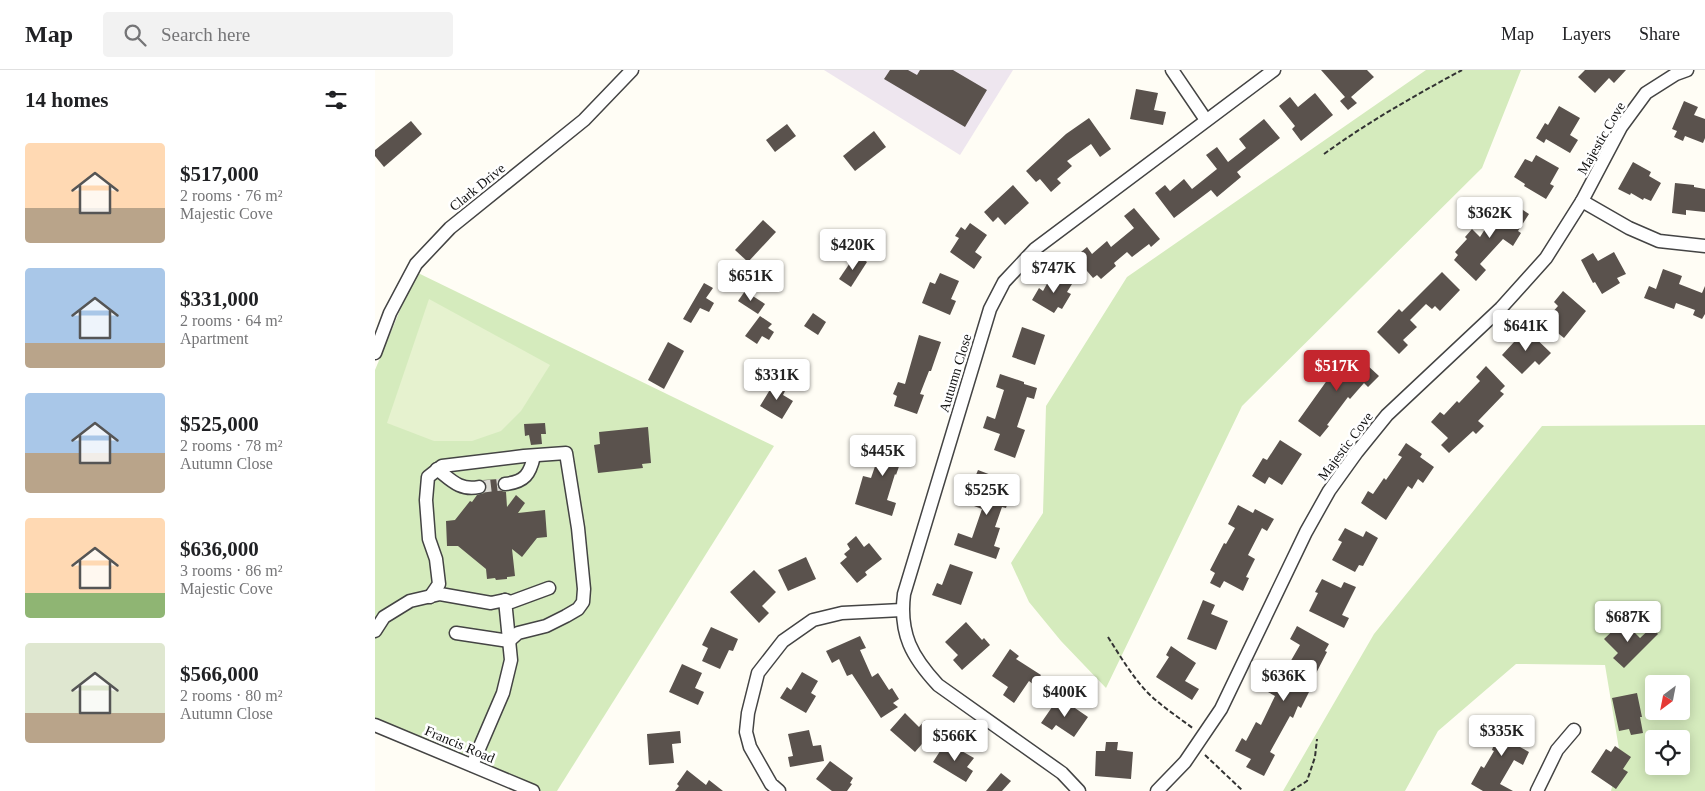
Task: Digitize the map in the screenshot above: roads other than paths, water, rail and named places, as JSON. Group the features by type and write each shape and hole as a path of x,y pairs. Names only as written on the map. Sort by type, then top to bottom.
{"street":[{"name":"Clark Drive","path":"375,353 390,313 417,264 450,228 584,120 632,70"},
{"path":"1172,70 1206,120"},
{"name":"Autumn Close","path":"1079,791 1062,773 938,685 922,668 907,642 902,610 904,594 990,308 1004,282 1035,248 1274,70"},
{"name":"Majestic Cove","path":"1157,791 1185,762 1221,709 1306,532 1340,475 1387,415 1501,308 1546,258 1582,201 1621,127 1646,92 1676,74 1687,70"},
{"path":"1582,201 1629,228 1659,240 1705,246"},
{"path":"429,597 439,584 437,559 429,539 426,500 427,477 442,466 566,453 578,528 584,589 583,602 578,609 566,616 546,626 518,633 509,640 456,633"},
{"path":"505,484 522,480 531,470 533,456"},
{"path":"437,469 454,483 465,488 479,487"},
{"path":"375,631 384,617 410,601 440,594 491,603 505,600 511,602 549,588"},
{"path":"472,765 503,693 511,660 505,600"},
{"path":"779,791 771,784 750,747 746,732 748,713 757,673 783,641 813,620 842,613 902,610"},
{"name":"Francis Road","path":"375,725 533,791"},
{"path":"1537,791 1557,750 1573,730"}],"tunnel":[{"path":"479,487 505,484"}]}
